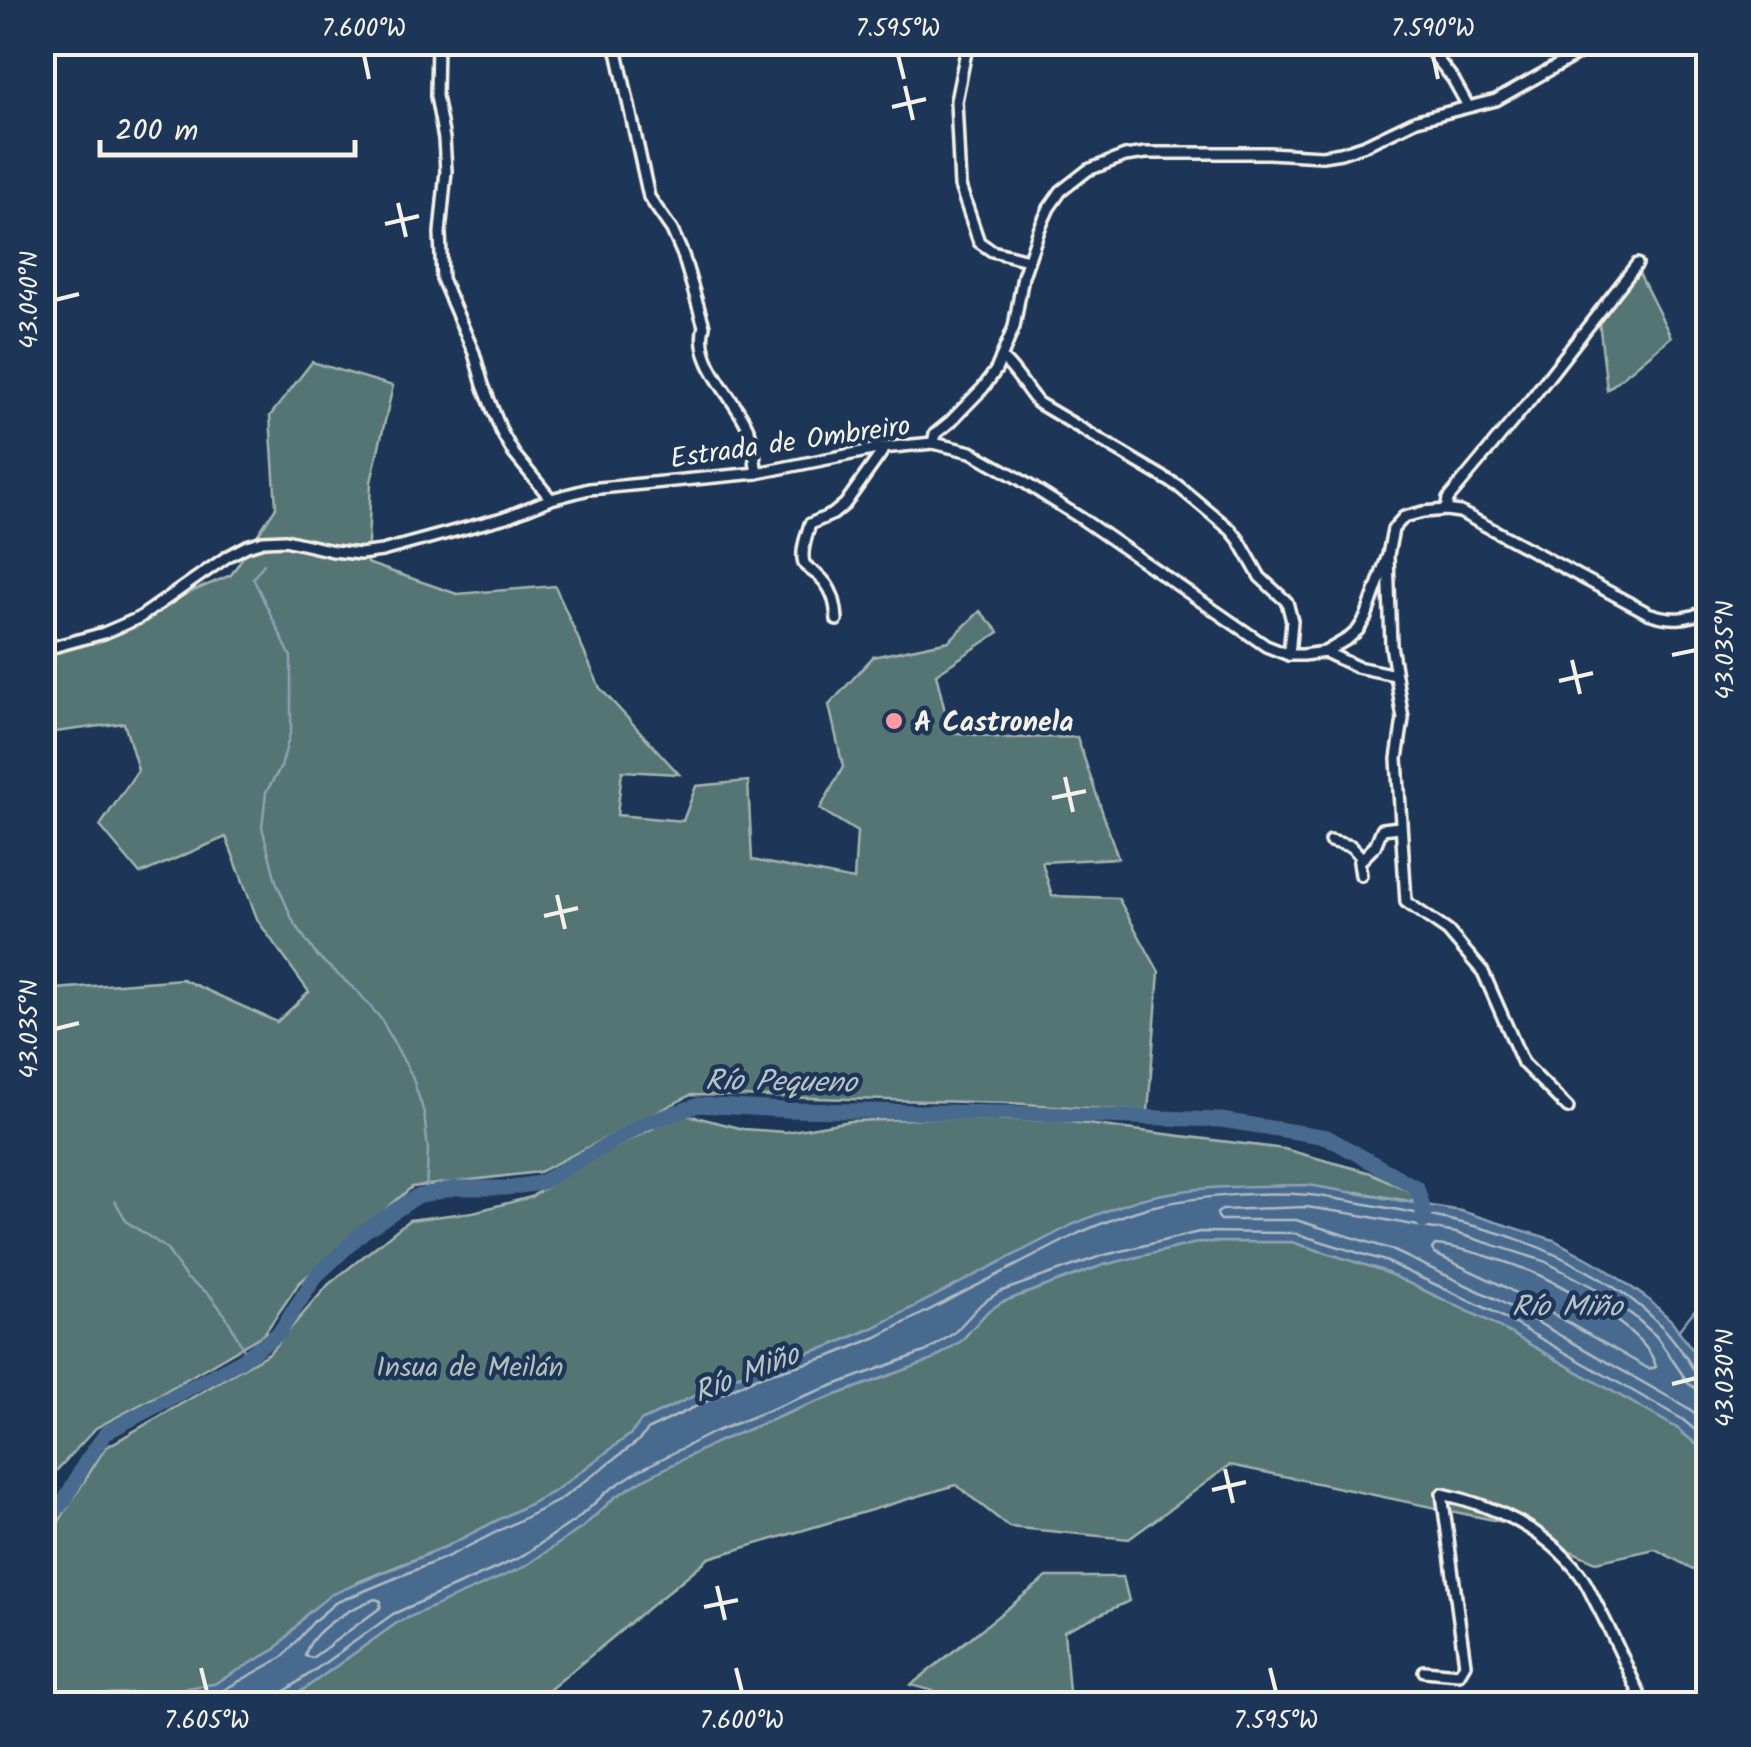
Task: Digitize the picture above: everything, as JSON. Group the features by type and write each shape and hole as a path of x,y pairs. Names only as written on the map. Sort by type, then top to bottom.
{"street":[{"path":"437,42 436,96 446,171 440,234 442,279 474,353 482,386 502,434 551,499"},
{"path":"616,42 649,196 683,255 701,312 705,351 722,390 748,428 758,472"},
{"path":"968,42 956,102 960,186 979,242 992,251 1028,260"},
{"path":"1428,42 1468,106"},
{"path":"932,443 935,434 983,388 1001,358 1014,327 1028,260 1049,208 1061,191 1088,170 1104,162 1146,153 1341,153 1417,120 1496,100 1599,42"},
{"path":"1446,510 1448,499 1637,264"},
{"path":"1001,358 1038,403 1178,486 1231,530 1260,576 1286,602 1292,621 1289,655 1325,652 1358,630 1388,554 1393,530 1404,517 1423,512 1460,512 1648,614 1667,620 1708,610"},
{"name":"Estrada de Ombreiro","path":"42,650 104,634 139,618 228,556 262,542 284,540 360,554 382,551 506,517 589,489 758,472 882,448 932,443 970,452 1016,478 1266,646 1289,655"},
{"path":"837,620 836,602 825,582 803,560 806,536 810,524 845,504 882,448"},
{"path":"1388,554 1391,645 1402,719 1397,758 1406,902 1448,932 1483,972 1523,1063 1568,1108"},
{"path":"1325,652 1357,668 1395,675"},
{"path":"1361,875 1359,862 1375,846 1382,829 1400,827"},
{"path":"1330,841 1351,846 1362,858"},
{"path":"1424,1672 1459,1674 1465,1664 1442,1494 1472,1500 1514,1519 1550,1542 1580,1574 1644,1704"}],"green space":[{"path":"1639,273 1671,337 1607,390 1599,321"},
{"path":"312,362 393,386 371,482 367,563 457,594 555,586 600,688 679,774 622,771 617,815 683,821 696,786 748,781 752,860 854,880 857,832 820,809 843,767 829,705 873,657 949,641 980,611 999,632 936,674 950,732 1003,738 1077,737 1118,858 1042,862 1052,896 1118,898 1159,972 1148,1112 1009,1103 691,1095 539,1172 412,1187 299,1283 264,1334 96,1428 43,1485 43,990 182,979 277,1022 309,992 258,921 226,837 140,874 100,826 138,770 124,723 48,733 43,719 42,655 231,575 276,507 270,416"},
{"name":"Insua de Meilán","path":"679,1115 743,1129 786,1132 850,1121 1063,1121 1284,1149 1371,1173 1414,1193 1414,1202 1358,1192 1020,1253 873,1328 828,1347 752,1369 641,1421 631,1434 555,1491 445,1547 360,1581 307,1614 276,1649 214,1684 107,1694 43,1691 42,1544 105,1448 269,1353 329,1284 409,1220 473,1212 531,1197 573,1169"},
{"path":"1201,1242 1292,1242 1381,1270 1487,1320 1677,1428 1708,1454 1708,1577 1655,1549 1596,1562 1503,1522 1230,1465 1129,1539 1009,1527 956,1485 709,1558 532,1704 283,1704 398,1622 583,1527 615,1497 717,1442 932,1360 961,1341 987,1312 1002,1302 1103,1265"},
{"path":"1047,1577 1123,1577 1129,1601 1064,1631 1070,1704 980,1704 911,1685"}],"water":[{"name":"Río Miño","path":"1308,1185 1461,1211 1554,1240 1603,1267 1672,1321 1708,1372 1708,1454 1677,1428 1487,1320 1381,1270 1292,1242 1201,1242 1103,1265 1002,1302 987,1312 961,1341 932,1360 717,1442 615,1497 583,1527 524,1567 398,1622 283,1704 43,1704 43,1691 107,1694 214,1684 276,1649 330,1595 445,1547 555,1491 631,1434 641,1421 752,1369 828,1347 873,1328 1092,1216 1139,1199 1188,1190"}],"waterway":[{"path":"264,564 253,578 291,657 291,730 281,767 266,792 262,827 276,881 293,921 317,956 360,994 381,1019 412,1076 424,1113 428,1151 426,1194"},
{"path":"1708,853 1708,878"},
{"name":"Río Pequeno","path":"42,1527 65,1500 107,1432 240,1361 279,1333 316,1276 363,1232 416,1197 455,1188 540,1183 646,1123 699,1105 1221,1120 1327,1137 1417,1188 1424,1221"},
{"path":"115,1201 127,1222 166,1248 186,1278 209,1294 247,1356"},
{"path":"1678,1331 1708,1293"}],"place":[{"name":"A Castronela","path":"894,721"}]}
